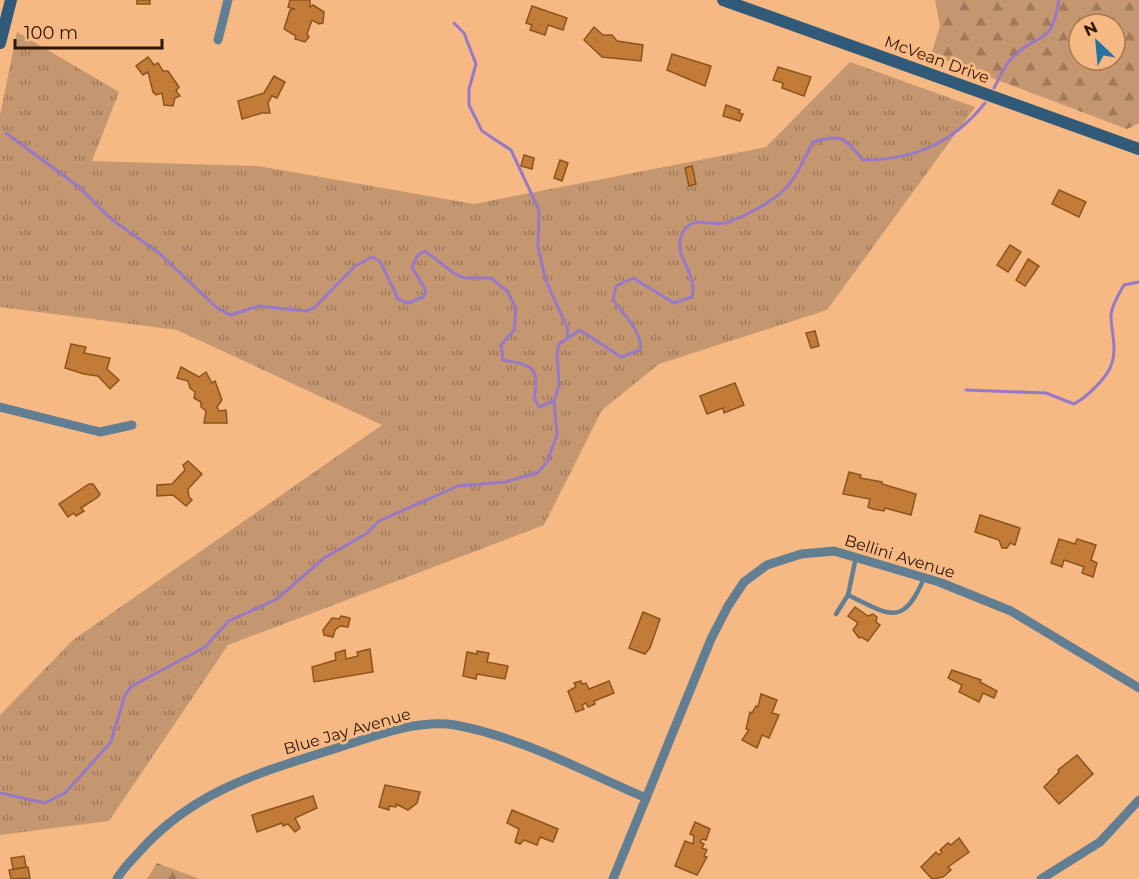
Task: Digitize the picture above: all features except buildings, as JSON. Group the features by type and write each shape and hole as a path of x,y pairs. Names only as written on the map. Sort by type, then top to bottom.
{"main road":[{"path":"0,43 10,0"},
{"name":"McVean Drive","path":"723,0 737,2 1139,149"}],"street":[{"path":"218,40 228,0"},
{"path":"0,407 100,432 132,425"},
{"name":"Bellini Avenue","path":"613,879 711,639 728,606 744,582 767,565 801,554 834,551 924,577 1011,611 1139,688"},
{"name":"Blue Jay Avenue","path":"117,879 150,839 184,811 216,791 244,778 413,726 453,725 511,741 646,798"},
{"path":"1041,879 1100,842 1139,800"}],"lane":[{"path":"836,615 848,595 856,557"},
{"path":"848,595 886,613 900,612 909,608 915,600 924,577"}],"green space":[{"path":"935,0 1139,0 1139,123 1127,129 931,55 940,26"},
{"path":"17,32 119,92 92,161 258,166 474,204 766,147 850,62 975,107 827,310 659,364 602,410 544,525 228,645 109,821 0,835 0,715 73,640 382,425 177,330 0,307 0,115"},
{"path":"157,863 200,879 147,879"}],"waterway":[{"path":"994,88 1011,59 1029,44 1048,33 1056,16 1059,0"},
{"path":"454,23 464,33 476,64 469,89 469,105 482,131 511,150 539,210 538,247 546,281 567,327 568,337"},
{"path":"0,793 45,803 65,793 111,742 125,695 132,686 205,647 229,621 277,599 324,558 366,534 379,521 458,486 505,482 537,473 547,462 557,435 554,401 559,385 557,354 559,344 580,330 621,357 640,350 635,330 613,300 616,286 633,278 674,303 692,297 692,280 683,259 680,244 681,236 690,224 696,222 723,224 773,199 793,179 813,142 831,138 842,139 863,160 899,157 916,153 946,139 960,129 985,103"},
{"path":"6,133 79,187 111,219 159,253 217,308 230,315 259,306 306,311 314,308 355,266 372,257 380,261 398,299 408,303 423,297 426,291 412,267 418,255 425,251 455,274 464,278 491,278 508,292 516,309 514,330 501,345 503,360 531,369 536,379 534,398 539,407 554,401"},
{"path":"966,390 1046,393 1074,404 1079,401 1102,380 1112,363 1114,345 1111,315 1116,299 1124,285 1139,282"}]}
